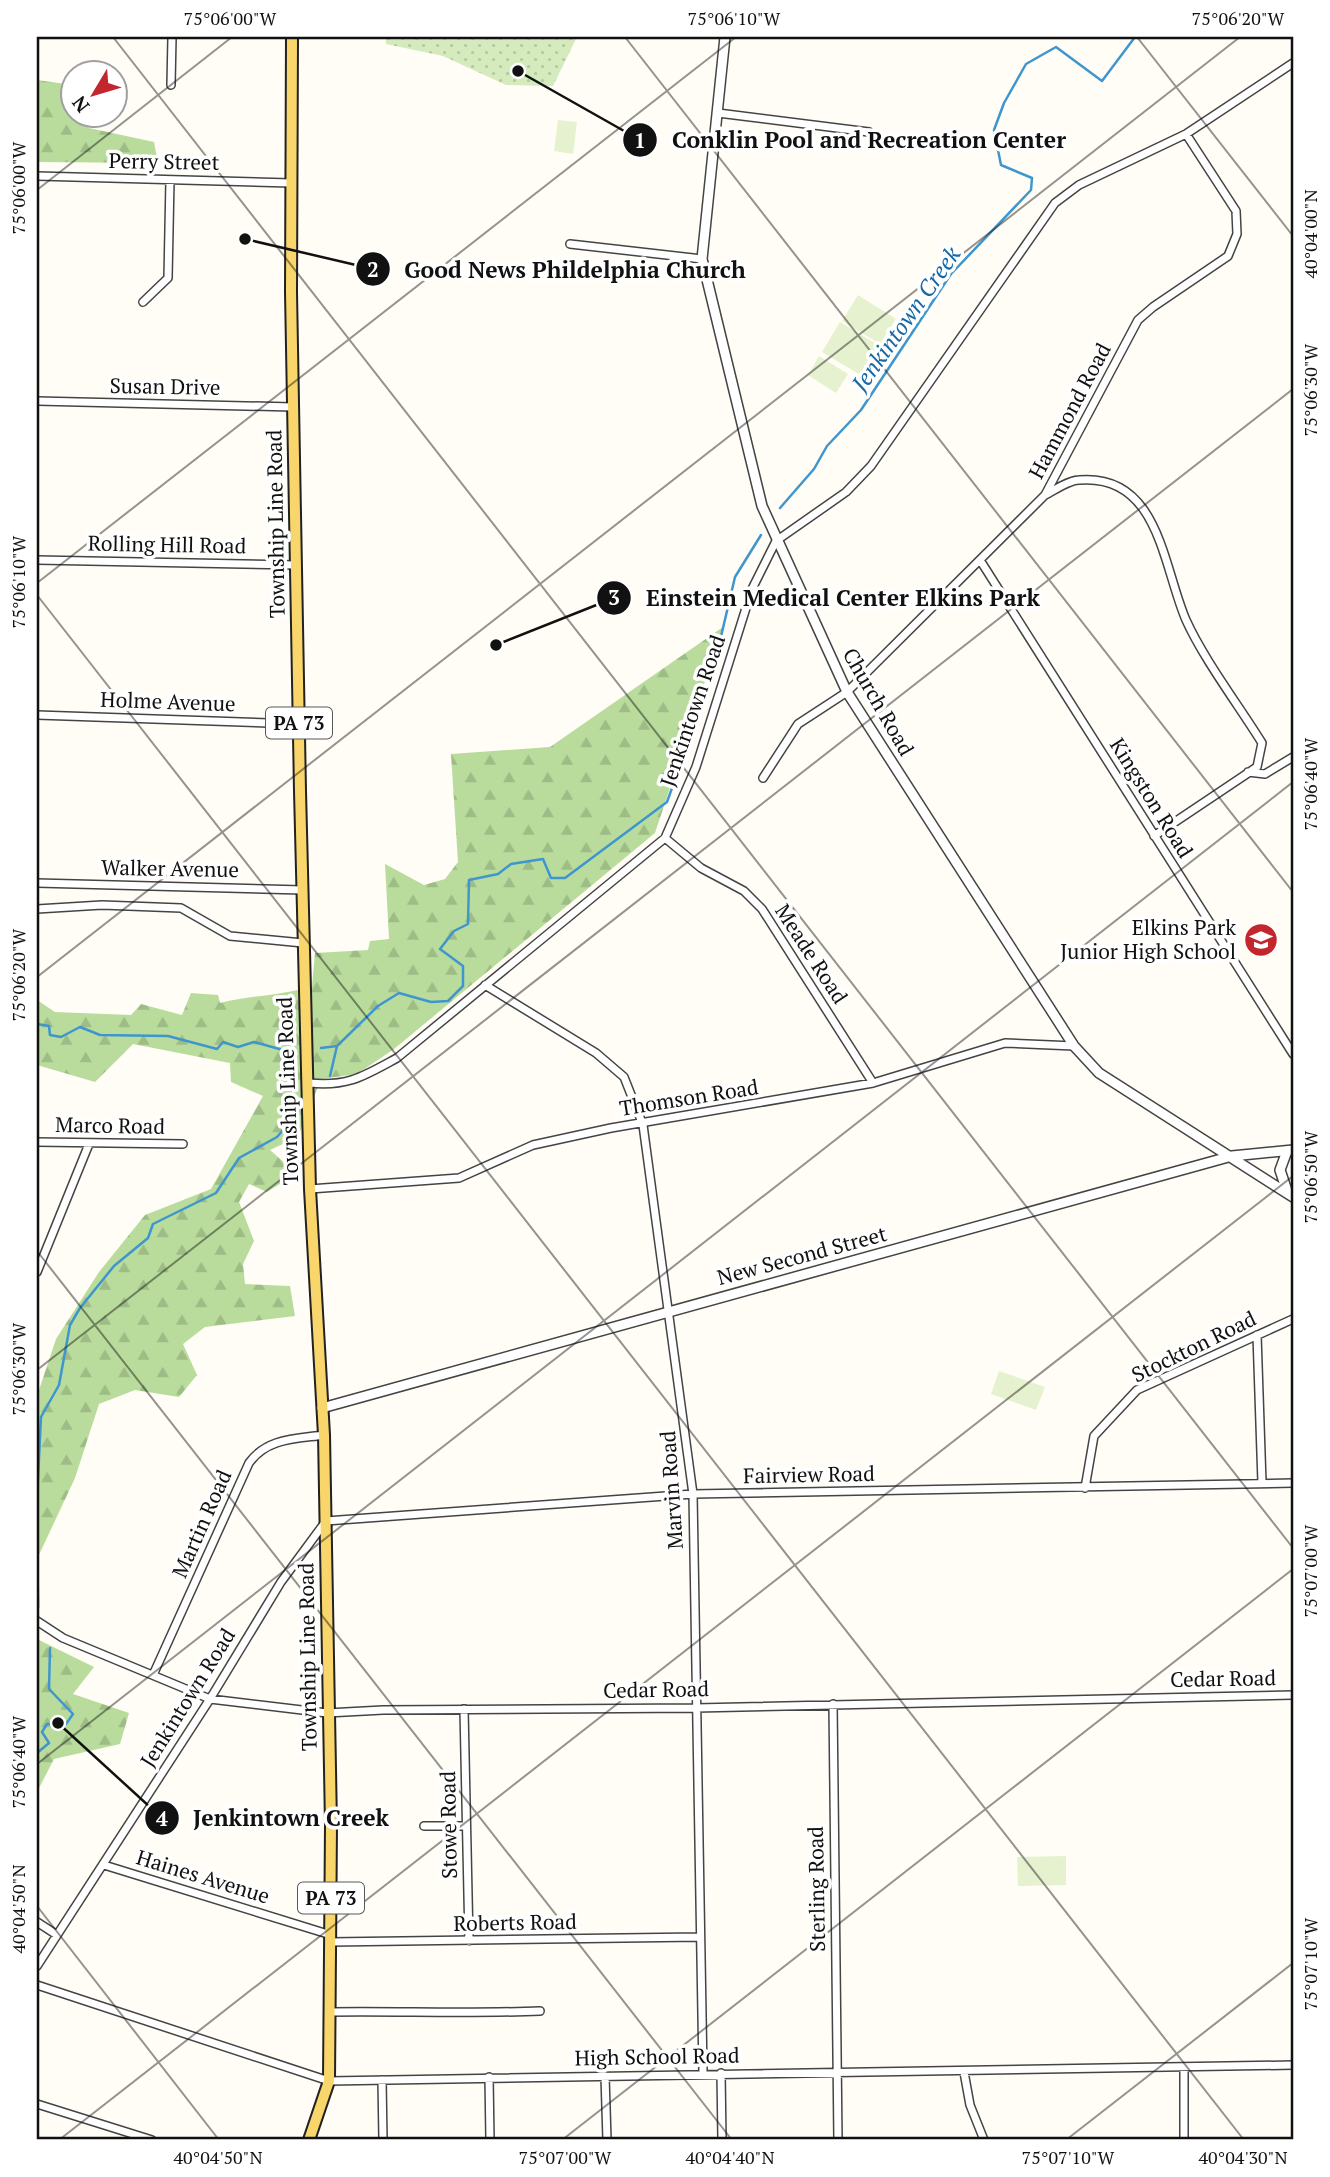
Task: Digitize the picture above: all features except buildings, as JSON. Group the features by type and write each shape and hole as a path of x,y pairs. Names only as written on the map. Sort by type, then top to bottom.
{"main road":[{"name":"Township Line Road","path":"292,37 293,407 303,943 310,1189 324,1435 331,1939 329,2081 309,2140"}],"street":[{"path":"171,85 172,37"},
{"name":"Church Road","path":"725,37 702,259 762,506 847,692 1074,1046 1099,1073 1291,1195"},
{"name":"Jenkintown Road","path":"309,1083 332,1085 354,1082 397,1058 665,838 696,766 752,589 776,541 846,492 872,466 1055,204 1079,185 1186,134 1293,62"},
{"path":"718,113 869,132"},
{"name":"Hammond Road","path":"763,778 798,724 847,692 1045,495 1138,320 1228,256 1237,234 1236,211 1186,134"},
{"name":"Perry Street","path":"37,176 291,183"},
{"path":"143,302 168,278 170,180"},
{"path":"570,244 702,259"},
{"name":"Susan Drive","path":"37,401 293,407"},
{"path":"1045,495 1078,479 1109,483 1133,495 1151,517 1186,621 1262,743 1257,767 1154,836"},
{"name":"Rolling Hill Road","path":"37,560 297,565"},
{"name":"Kingston Road","path":"980,561 1293,1054"},
{"name":"Holme Avenue","path":"37,715 299,724"},
{"path":"1248,772 1265,774 1293,757"},
{"name":"Meade Road","path":"665,838 701,868 744,891 762,909 873,1083"},
{"name":"Walker Avenue","path":"37,883 303,890"},
{"path":"37,909 102,905 181,908 230,936 303,943"},
{"name":"Marvin Road","path":"485,985 596,1054 624,1077 643,1125 693,1494 703,2073"},
{"name":"Thomson Road","path":"310,1189 459,1178 533,1145 873,1083 1005,1042 1074,1046"},
{"name":"Marco Road","path":"37,1142 183,1144"},
{"path":"37,1272 89,1144"},
{"path":"1290,1150 1280,1170 1291,1195"},
{"name":"New Second Street","path":"322,1408 1232,1156 1290,1150"},
{"name":"Stockton Road","path":"1085,1488 1094,1436 1137,1390 1293,1319"},
{"path":"1257,1335 1262,1483"},
{"name":"Martin Road","path":"153,1675 249,1463 260,1450 274,1443 324,1435"},
{"name":"Fairview Road","path":"326,1521 693,1494 1293,1483"},
{"name":"Jenkintown Road","path":"37,1966 104,1865 281,1582 326,1521"},
{"name":"Cedar Road","path":"37,1621 63,1637 209,1699 327,1713 1293,1695"},
{"name":"Sterling Road","path":"833,1704 838,2140"},
{"name":"Stowe Road","path":"464,1709 469,1941"},
{"path":"424,1826 466,1826"},
{"name":"Haines Avenue","path":"104,1865 331,1939"},
{"path":"37,1922 57,1935"},
{"name":"Roberts Road","path":"331,1939 469,1941 700,1937"},
{"name":"High School Road","path":"37,1985 329,2081 1293,2065"},
{"path":"330,2012 424,2011 465,2015 540,2011"},
{"path":"1184,2067 1184,2140"},
{"path":"964,2072 970,2105 984,2140"},
{"path":"721,2073 722,2140"},
{"path":"606,2076 607,2140"},
{"path":"489,2077 490,2140"},
{"path":"382,2080 383,2140"},
{"path":"37,2104 152,2140"}],"green space":[{"path":"386,37 577,37 553,86 506,85 443,56 386,44"},
{"path":"37,80 60,83 60,130 98,130 154,142 158,163 37,162"},
{"path":"558,120 577,122 573,154 554,151"},
{"path":"858,295 896,319 880,344 842,321"},
{"path":"840,322 880,346 862,376 822,352"},
{"path":"819,356 848,374 836,393 808,375"},
{"path":"723,627 655,833 394,1049 357,1074 321,1079 298,1137 270,1150 287,1165 283,1182 267,1192 249,1184 239,1202 254,1241 243,1264 245,1284 290,1286 295,1316 205,1327 183,1344 197,1375 179,1397 135,1390 99,1404 75,1478 38,1557 40,1608 37,1606 37,1396 56,1339 99,1272 145,1215 211,1189 263,1096 231,1082 230,1063 133,1044 95,1082 37,1065 37,1000 55,1012 131,1015 141,1004 182,1015 191,993 218,995 220,1003 312,986 315,953 368,950 370,941 389,939 385,864 424,885 445,879 458,862 451,754 550,747"},
{"path":"999,1371 1045,1387 1036,1410 991,1394"},
{"path":"37,1639 94,1667 73,1694 129,1713 120,1744 54,1759 37,1792"},
{"path":"1066,1856 1066,1885 1018,1886 1017,1857"}],"waterway":[{"name":"Jenkintown Creek","path":"780,508 814,469 827,446 861,410 951,274 1031,190 1032,178 1001,165 994,130 1004,103 1026,64 1056,47 1102,81 1135,37"},
{"name":"Jenkintown Creek","path":"330,1076 337,1046 378,1006 399,993 431,1002 448,1001 463,986 463,966 440,949 454,931 468,924 469,880 498,874 511,864 543,859 551,878 565,878 667,802 711,679 735,577 761,535"},
{"path":"37,1024 49,1026 50,1035 61,1037 80,1027 100,1035 168,1036 217,1049 223,1042 238,1047 254,1042 290,1052"},
{"path":"321,1048 337,1046"},
{"name":"Jenkintown Creek","path":"37,1499 41,1417 59,1385 70,1325 80,1308 114,1266 148,1238 153,1224 216,1193 239,1158 277,1137 297,1114"},
{"name":"Jenkintown Creek","path":"37,1753 49,1743 42,1732 47,1724 66,1724 73,1714 49,1689 50,1648"}],"place":[{"name":"Conklin Pool and Recreation Center","path":"518,71"},
{"name":"Good News Phildelphia Church","path":"245,239"},
{"name":"Einstein Medical Center Elkins Park","path":"496,645"},
{"name":"Elkins Park Junior High School","path":"1261,940"},
{"name":"Jenkintown Creek","path":"58,1723"}]}
